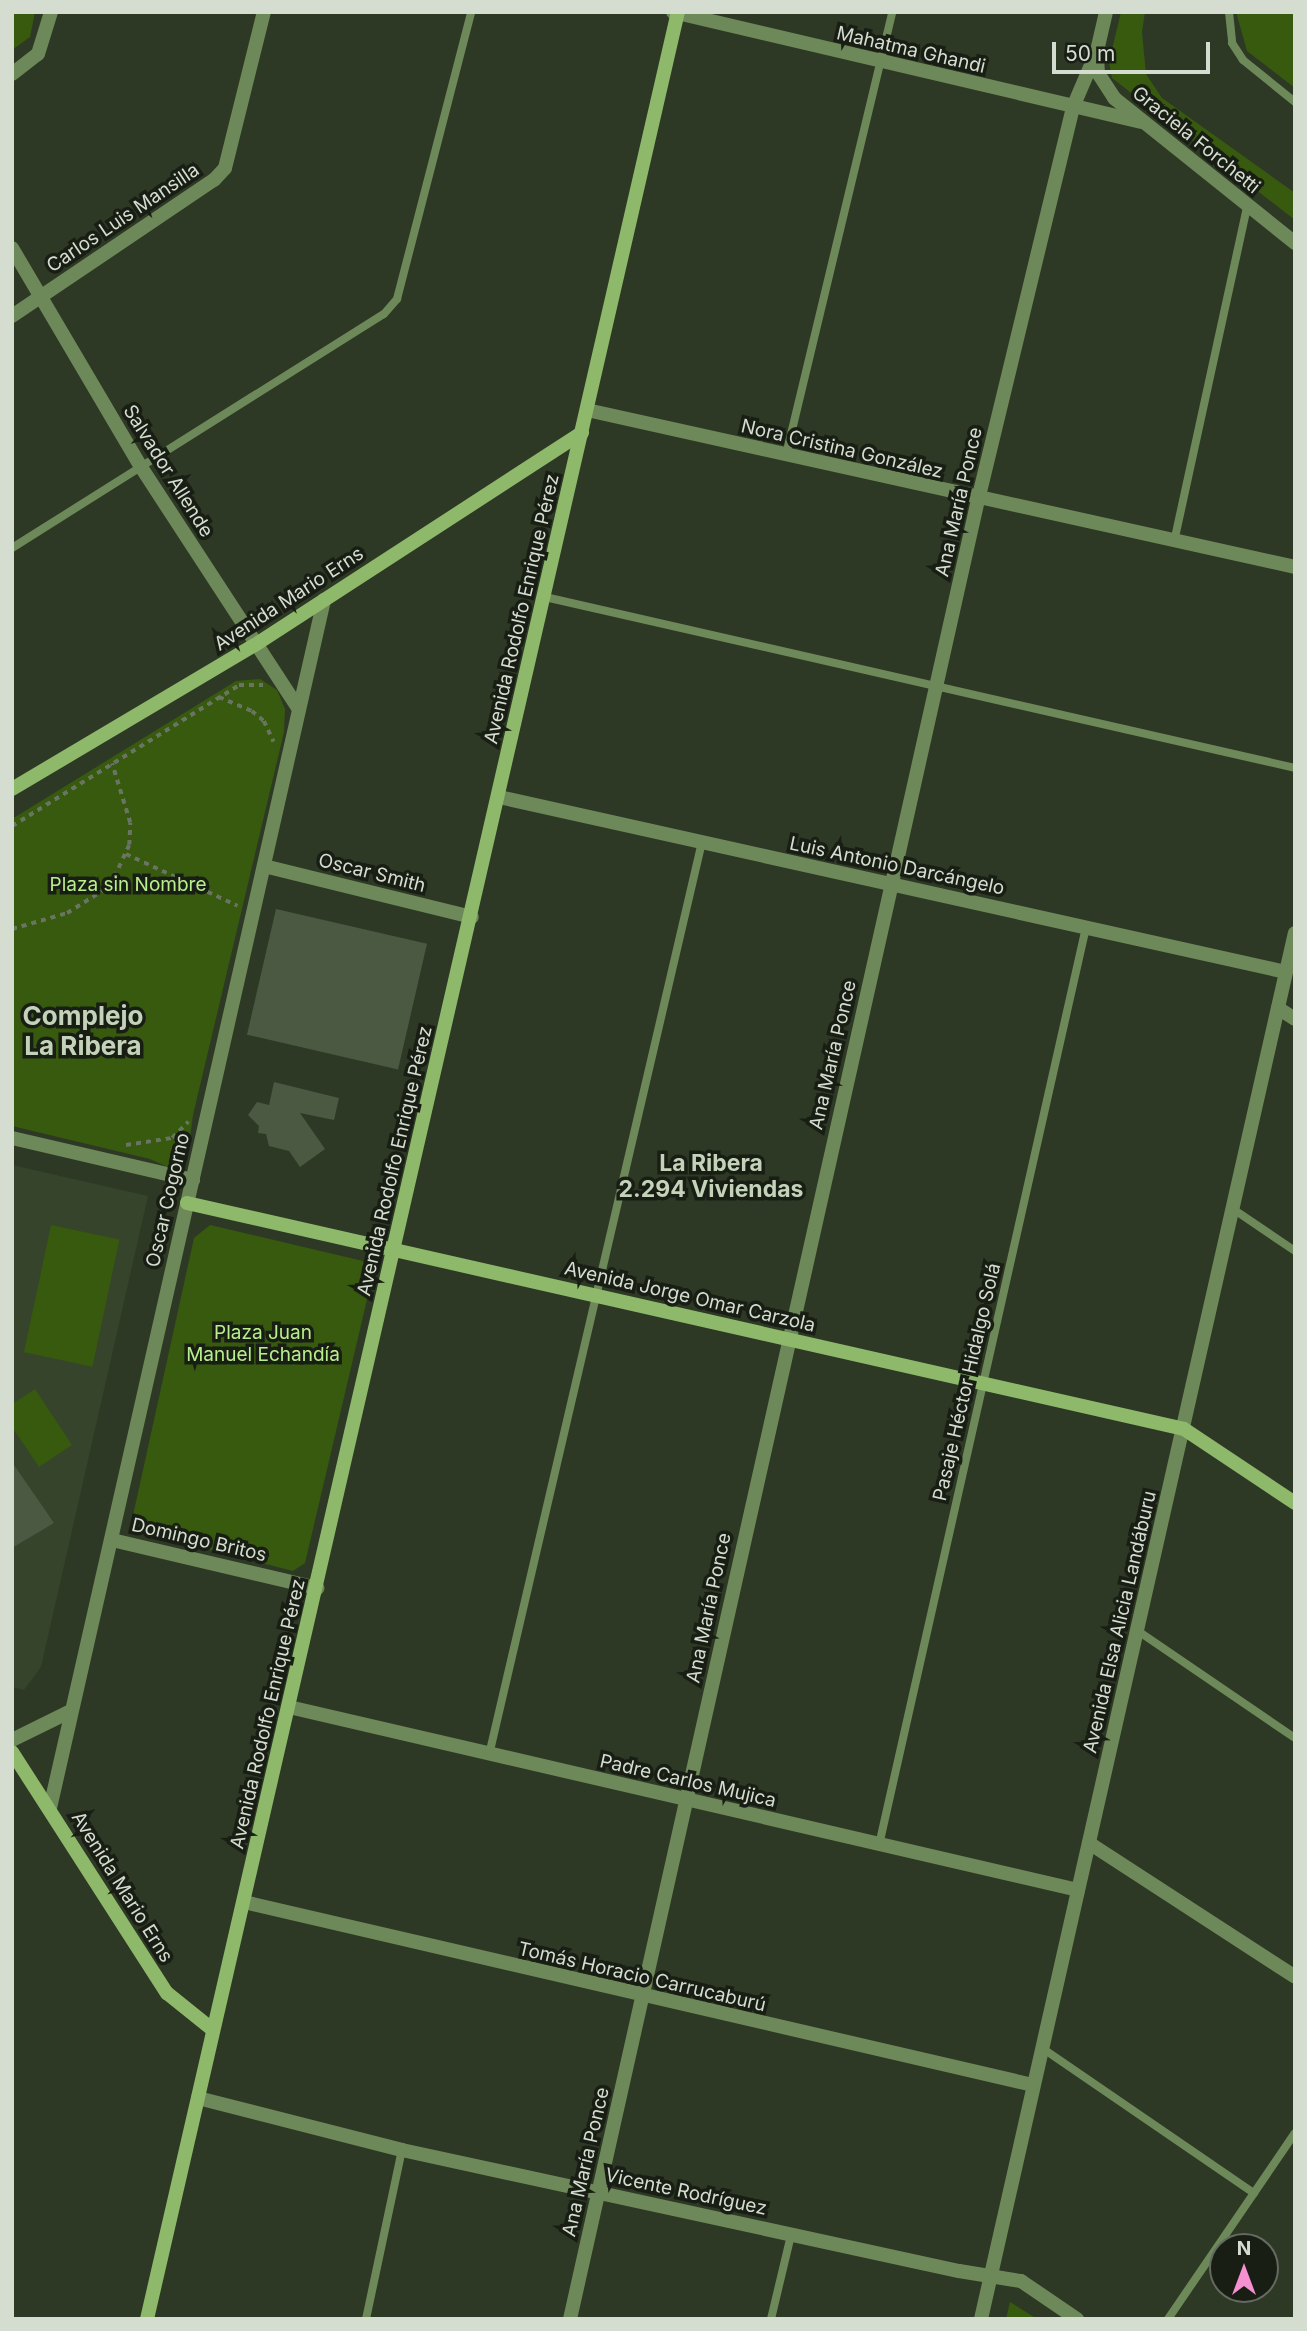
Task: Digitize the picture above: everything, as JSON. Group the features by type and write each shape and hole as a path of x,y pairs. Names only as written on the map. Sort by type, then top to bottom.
{"street":[{"path":"12,74 38,54 51,12"},
{"name":"Carlos Luis Mansilla","path":"12,316 225,168 264,12"},
{"path":"1097,51 1106,12"},
{"name":"Mahatma Ghandi","path":"676,13 1141,122"},
{"name":"Avenida Rodolfo Enrique Pérez","path":"147,2319 472,917 676,13"},
{"name":"Ana María Ponce","path":"570,2319 978,500 1073,107 1097,51"},
{"name":"Graciela Forchetti","path":"1097,51 1098,73 1104,85 1141,122 1247,208 1295,243"},
{"name":"Salvador Allende","path":"12,248 141,467 299,709"},
{"name":"Nora Cristina González","path":"587,410 978,500 1295,567"},
{"name":"Avenida Mario Erns","path":"12,789 255,645 582,433"},
{"name":"Oscar Cogorno","path":"50,1808 324,600"},
{"name":"Luis Antonio Darcángelo","path":"499,797 1286,972"},
{"name":"Oscar Smith","path":"264,866 472,917"},
{"name":"Avenida Elsa Alicia Landáburu","path":"981,2319 1295,933"},
{"path":"1278,1008 1295,1019"},
{"path":"12,1138 193,1180"},
{"name":"Avenida Jorge Omar Carzola","path":"187,1203 1184,1429"},
{"path":"1184,1429 1295,1503"},
{"name":"Domingo Britos","path":"112,1540 317,1588"},
{"name":"Padre Carlos Mujica","path":"289,1707 1078,1890"},
{"path":"12,1740 72,1711"},
{"name":"Avenida Mario Erns","path":"12,1752 167,1993 213,2030"},
{"path":"1089,1843 1295,1977"},
{"name":"Tomás Horacio Carrucaburú","path":"244,1902 642,1997 1033,2085"},
{"name":"Vicente Rodríguez","path":"198,2098 402,2150 791,2235 1021,2281 1077,2319"}],"lane":[{"path":"12,548 384,314 397,299 471,12"},
{"path":"786,456 892,12"},
{"path":"1229,12 1232,43 1243,60 1295,102"},
{"path":"1174,542 1247,208"},
{"path":"545,597 1295,768"},
{"path":"489,1755 599,1297 702,842"},
{"name":"Pasaje Héctor Hidalgo Solá","path":"879,1845 1086,927"},
{"path":"1233,1209 1295,1251"},
{"path":"1138,1631 1295,1738"},
{"path":"1042,2048 1254,2193"},
{"path":"1168,2319 1295,2133"},
{"path":"366,2319 402,2150"},
{"path":"771,2319 791,2235"}],"path":[{"path":"12,826 239,685 254,683 271,689"},
{"path":"219,697 252,710 264,721 276,747 279,731"},
{"path":"12,929 45,923 88,904 110,886 126,854 127,804 112,764"},
{"path":"126,854 240,907"},
{"path":"237,920 243,894"},
{"path":"125,1145 172,1138 193,1115 185,1140"},
{"path":"113,1142 147,1150"}],"shaded area":[{"path":"12,1165 148,1196 41,1667 24,1690 12,1687"}],"green space":[{"path":"12,12 35,12 30,37 12,50"},
{"path":"1121,12 1145,12 1142,32 1146,74 1162,98 1295,193 1295,220 1112,78 1109,62"},
{"path":"1236,12 1295,12 1295,88 1247,51"},
{"name":"Plaza sin Nombre","path":"260,679 277,690 285,709 284,732 193,1115 186,1166 170,1168 150,1159 12,1126 12,819 236,681"},
{"path":"51,1225 119,1240 92,1367 24,1352"},
{"name":"Plaza Juan Manuel Echandía","path":"210,1225 363,1261 373,1274 305,1563 293,1571 140,1532 132,1520 194,1238"},
{"path":"35,1389 72,1445 39,1467 12,1427 12,1404"},
{"path":"1010,2302 1037,2319 1006,2319"}],"building":[{"path":"276,909 427,944 398,1070 247,1035"},
{"path":"274,1082 339,1098 334,1120 300,1113 325,1149 300,1167 289,1151 269,1146 266,1134 258,1133 259,1126 248,1115 257,1102 269,1105"},
{"path":"12,1462 54,1523 12,1548"}],"district":[{"name":"Complejo La Ribera","path":"83,1031"},
{"name":"La Ribera 2.294 Viviendas","path":"711,1176"}]}
